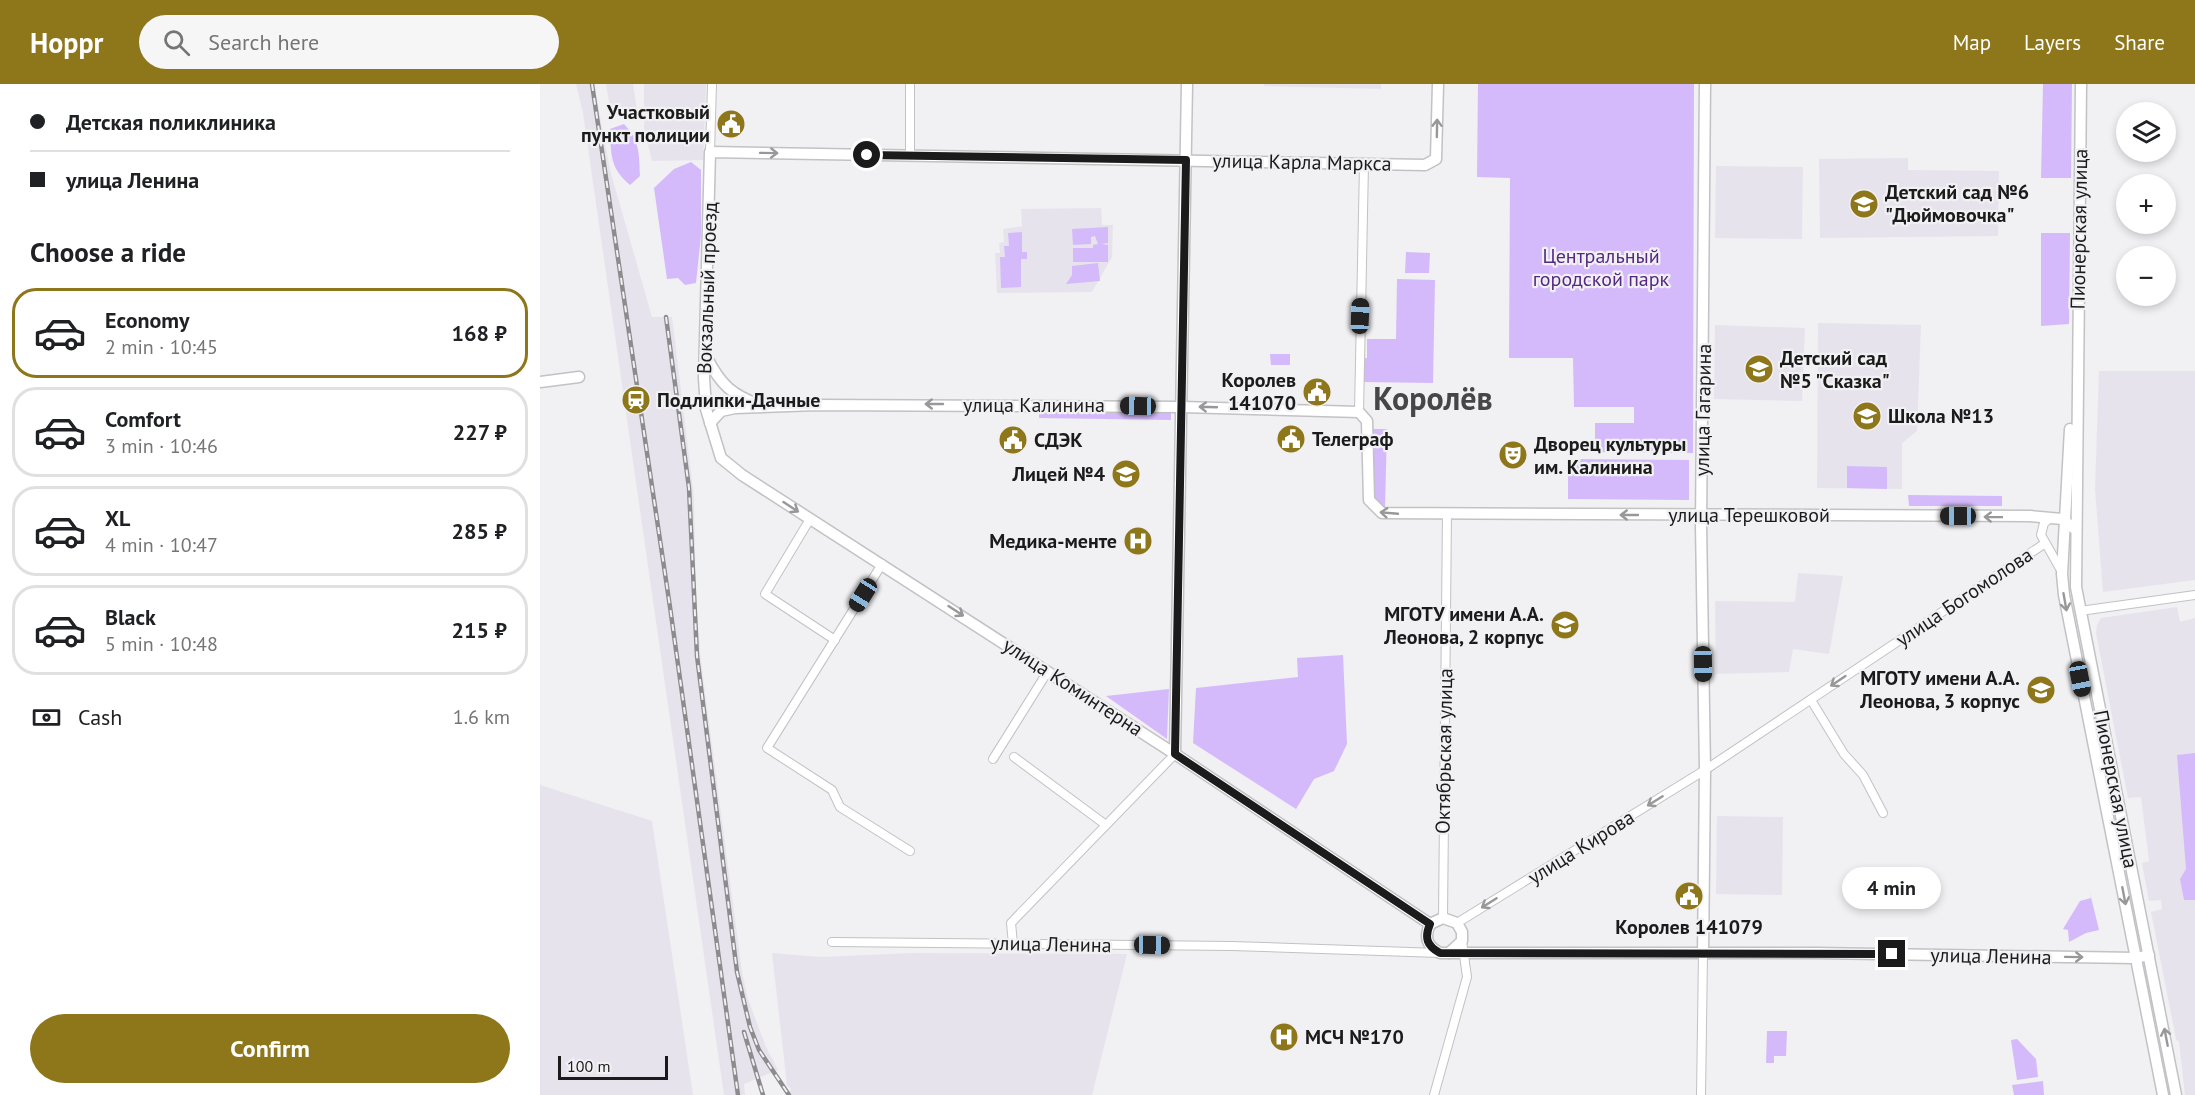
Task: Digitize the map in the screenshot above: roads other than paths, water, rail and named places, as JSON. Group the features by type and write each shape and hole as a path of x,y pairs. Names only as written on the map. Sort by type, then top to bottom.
{"main road":[{"path":"1175,754 1187,84"},
{"name":"улица Карла Маркса","path":"711,152 1425,165 1436,159 1438,84"},
{"name":"улица Гагарина","path":"1703,955 1705,770 1701,515 1705,84"},
{"name":"Пионерская улица","path":"2081,84 2076,581 2080,611 2176,1095"},
{"name":"Вокзальный проезд","path":"711,152 704,378 710,423 721,458 742,475"},
{"path":"706,358 718,378 739,398 769,408"},
{"name":"Пионерская улица","path":"2078,373 2072,383 2068,502 2060,520 2065,602 2163,1095"},
{"path":"540,382 579,377"},
{"path":"704,378 718,378"},
{"name":"улица Калинина","path":"710,423 721,411 735,408 816,405 996,404 1181,407 1363,416"},
{"name":"улица Терешковой","path":"1363,416 1369,500 1374,508 1382,513 2060,520"},
{"name":"улица Коминтерна","path":"742,475 1048,671 1430,924"},
{"path":"2060,520 2076,530"},
{"path":"1443,918 1457,923 1462,932 1462,941 1456,949 1444,953 1432,949 1427,942 1426,933 1430,924 1443,918"},
{"name":"улица Ленина","path":"1444,953 1703,955 1816,953 2136,958 2150,956"}],"street":[{"path":"711,152 712,84"},
{"path":"910,84 910,155"},
{"path":"1363,416 1364,164"},
{"name":"Октябрьская улица","path":"1443,918 1447,513"},
{"path":"810,519 765,594 835,640"},
{"path":"2060,520 2041,529 2044,544 2062,574"},
{"name":"улица Богомолова","path":"1705,770 2044,544"},
{"path":"882,564 767,748 831,790 840,807 910,852"},
{"path":"2080,611 2195,595"},
{"path":"993,759 1048,671"},
{"path":"1811,700 1844,754 1863,775 1884,813"},
{"path":"1013,944 1011,923 1175,754"},
{"path":"1014,757 1106,825"},
{"name":"улица Кирова","path":"1457,923 1705,770"},
{"path":"1434,1095 1467,977 1466,952 1462,941"},
{"name":"улица Ленина","path":"832,942 1444,953"},
{"path":"1414,952 1427,942"},
{"name":"улица Гагарина","path":"1701,1095 1703,955"}],"railway":[{"path":"592,84 670,607 738,1095"},
{"path":"666,317 689,488 697,656 737,972 750,1027 759,1050 789,1095"},
{"path":"744,1032 763,1095"}],"place":[{"name":"Участковый пункт полиции","path":"731,124"},
{"name":"Детский сад №6 \"Дюймовочка\"","path":"1864,204"},
{"name":"Детский сад №5 \"Сказка\"","path":"1759,369"},
{"name":"Королев 141070","path":"1317,392"},
{"name":"Подлипки-Дачные","path":"636,400"},
{"name":"Школа №13","path":"1867,416"},
{"name":"Телеграф","path":"1291,439"},
{"name":"СДЭК","path":"1013,440"},
{"name":"Дворец культуры им. Калинина","path":"1513,455"},
{"name":"Лицей №4","path":"1126,474"},
{"name":"Медика-менте","path":"1138,541"},
{"name":"МГОТУ имени А.А. Леонова, 2 корпус","path":"1565,625"},
{"name":"МГОТУ имени А.А. Леонова, 3 корпус","path":"2041,690"},
{"name":"Королев 141079","path":"1689,896"},
{"name":"МСЧ №170","path":"1284,1037"}],"district":[{"name":"Королёв","path":"1433,399"}],"park label":[{"name":"Центральный городской парк","path":"1601,268"}]}
